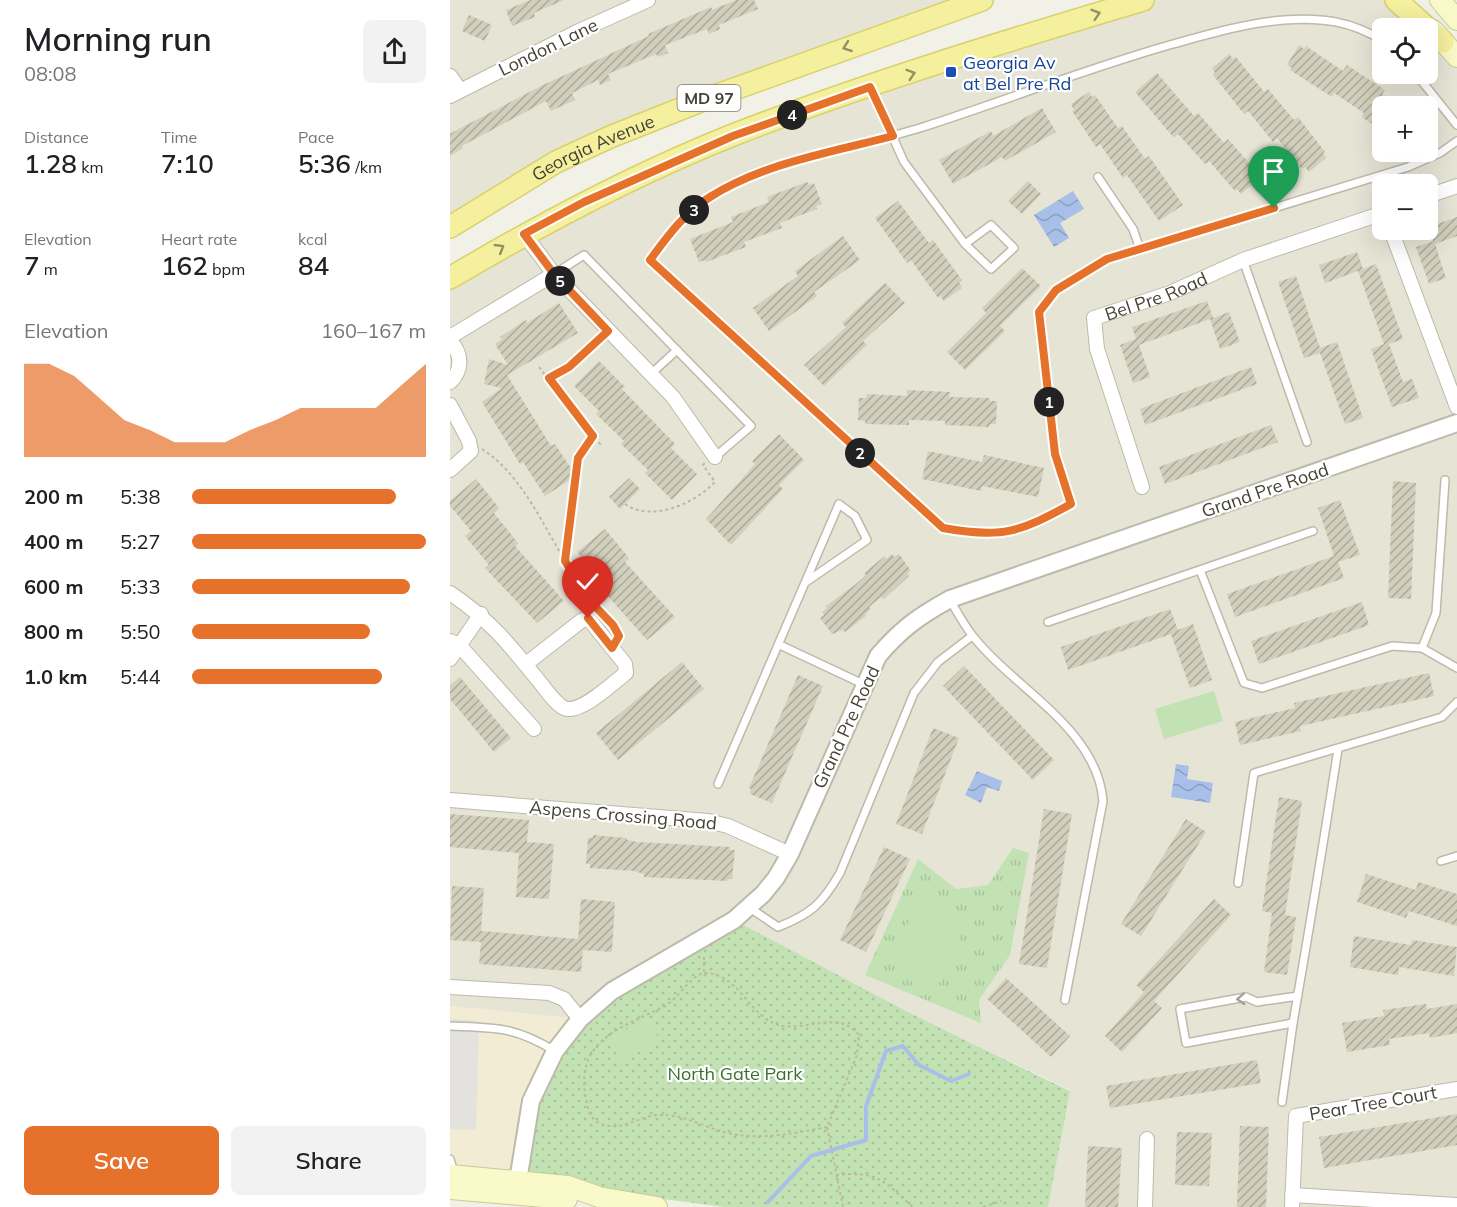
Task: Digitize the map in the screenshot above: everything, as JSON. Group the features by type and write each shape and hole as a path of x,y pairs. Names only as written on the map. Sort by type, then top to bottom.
{"main road":[{"name":"Georgia Avenue","path":"450,227 556,162 610,137 698,102 981,0"},
{"name":"MD 97","path":"450,278 584,202 733,136 870,87 1143,0"},
{"path":"1396,0 1439,39"},
{"path":"1407,0 1439,39"},
{"path":"1440,0 1457,20"},
{"path":"451,1175 517,1187 568,1186 600,1197 657,1207"}],"street":[{"name":"London Lane","path":"455,93 577,32 648,0"},
{"path":"450,76 455,93"},
{"path":"1438,193 1457,186"},
{"name":"Bel Pre Road","path":"1142,487 1097,349 1094,318 1170,293 1243,260 1372,217"},
{"path":"524,234 554,274 673,397 714,456"},
{"path":"1395,240 1457,407"},
{"path":"450,382 458,371 460,358 458,349 450,339 554,274"},
{"path":"450,405 470,441 471,451 450,470"},
{"name":"Grand Pre Road","path":"517,1187 531,1101 555,1051 580,1019 625,982 734,920 749,908 776,878 790,854 863,684 878,657 896,635 916,617 950,599 1457,423"},
{"path":"450,593 481,614 562,706 568,709 579,707 626,673 625,664 588,618 526,664"},
{"path":"450,659 455,643 481,614"},
{"path":"455,643 534,729"},
{"name":"Aspens Crossing Road","path":"450,800 708,821 728,826 790,854"},
{"path":"450,987 549,993 564,999 580,1019"},
{"name":"Pear Tree Court","path":"1457,1089 1296,1116 1292,1201 1457,1204"},
{"path":"1145,1207 1147,1139"}],"lane":[{"path":"1372,35 1356,26 1325,19 1254,24 1113,61 893,136 786,163 709,197 672,229 650,260 943,528 973,534 1005,533 1030,526 1071,504 1055,454 1039,312 1056,290 1107,259 1408,167 1440,153 1457,141"},
{"path":"1424,84 1457,125"},
{"path":"870,87 904,162 965,244 991,269 1014,248 991,225 965,244"},
{"path":"1098,177 1133,229 1140,249"},
{"path":"554,274 584,255 751,426 714,456"},
{"path":"1243,260 1307,442"},
{"path":"652,373 677,350"},
{"path":"1422,648 1436,613 1444,480"},
{"path":"718,784 839,504 855,516 867,540 806,582"},
{"path":"1048,622 1313,531"},
{"path":"1200,570 1244,684 1262,688 1392,646 1422,648 1457,668"},
{"path":"950,599 972,636 1065,728 1096,770 1101,785 1102,801 1065,1000"},
{"path":"749,908 778,927 802,917 824,901 840,873 914,693 938,662 972,636"},
{"path":"780,645 863,684"},
{"path":"1239,883 1254,773 1442,717 1457,702"},
{"path":"1282,1102 1292,1023 1338,749"},
{"path":"1441,861 1457,856"},
{"path":"1292,1023 1186,1043 1180,1009 1246,997 1257,1002 1298,996"},
{"path":"450,1026 506,1029 527,1034 555,1051"}],"path":[{"path":"549,378 569,367 608,331"},
{"path":"539,367 601,445"},
{"path":"565,561 578,458 593,436"},
{"path":"470,441 494,456 515,481 589,600 613,625 619,636 612,648"},
{"path":"625,504 639,511 655,511 696,499 715,482 702,465 714,456"},
{"path":"704,957 704,973"},
{"path":"827,1127 761,1136 731,1134 672,1115 654,1115 616,1127 600,1124 589,1113 585,1068 596,1044 606,1035 671,1003 693,978 704,973 724,979 766,1018 783,1026 839,1022 853,1027 859,1035 857,1055 827,1127 843,1207"},
{"path":"837,1175 869,1174 879,1178 912,1207"},
{"path":"983,1207 1001,1201"}],"shaded area":[{"path":"450,0 982,0 698,102 450,227"},
{"path":"1143,0 1398,0 1422,18 1372,18 1372,84 1438,84 1438,31 1457,45 1457,1207 1048,1207 1070,1090 904,1010 580,1019 450,1006 450,278 733,136"},
{"path":"450,1006 580,1019 519,1180 450,1175"},
{"path":"450,1019 479,1021 476,1130 450,1129"}],"green space":[{"path":"1214,691 1223,721 1164,739 1155,709"},
{"path":"1013,848 1029,853 1010,955 979,1000 981,1023 865,975 918,859 956,889 988,885"},
{"path":"918,898 967,919 941,983 891,963"},
{"name":"North Gate Park","path":"734,920 904,1010 1070,1091 1048,1207 724,1207 519,1180 531,1101 580,1019"},
{"path":"649,1018 660,1041 620,1061 608,1038"}],"water":[{"path":"1073,191 1084,209 1060,223 1069,238 1054,247 1034,215"},
{"path":"1176,764 1189,766 1187,779 1213,783 1210,803 1171,797"},
{"path":"977,771 1002,781 999,791 987,787 981,803 965,795"}],"building":[{"path":"530,0 564,0 534,13 535,17 512,26 506,10"},
{"path":"736,0 754,0 758,9 719,25 720,29 709,34 707,29 665,45 668,53 658,57 656,54 608,74 611,80 600,85 598,80 572,93 575,100 551,111 546,101 462,146 463,148 450,156 450,134 453,132 541,86 649,36 648,34 711,7 712,10"},
{"path":"469,15 492,25 485,41 462,31"},
{"path":"1299,45 1304,49 1306,46 1343,71 1347,65 1372,81 1372,84 1385,90 1382,95 1384,96 1372,96 1372,124 1362,117 1364,113 1334,93 1332,97 1290,70 1292,68 1287,65"},
{"path":"1229,54 1233,59 1236,57 1264,92 1268,89 1294,120 1298,117 1325,152 1323,153 1326,158 1309,172 1305,167 1302,169 1277,138 1273,142 1248,111 1244,114 1213,75 1215,73 1212,68"},
{"path":"1157,73 1194,116 1198,113 1224,143 1228,139 1257,172 1255,174 1259,179 1241,194 1237,189 1235,191 1209,161 1205,164 1178,134 1174,138 1135,92"},
{"path":"1089,92 1092,97 1095,95 1118,128 1122,126 1145,159 1149,156 1183,205 1159,221 1127,175 1123,178 1100,144 1096,147 1072,111 1074,110 1071,104"},
{"path":"1042,108 1056,132 1005,161 1002,157 953,184 939,160 991,131 993,136"},
{"path":"1028,181 1041,194 1022,214 1008,201"},
{"path":"807,182 809,185 814,183 822,204 816,206 817,209 780,223 782,228 744,242 746,247 706,262 705,260 699,262 690,239 733,222 731,217 769,202 767,197"},
{"path":"898,201 929,243 933,240 962,280 959,282 962,288 944,301 940,296 938,298 911,260 907,263 875,218"},
{"path":"1457,217 1457,236 1435,244 1446,278 1429,284 1416,247 1438,240 1438,224"},
{"path":"843,236 860,260 814,292 817,296 769,331 753,308 798,276 795,271"},
{"path":"1357,252 1363,269 1376,264 1403,339 1389,344 1403,382 1412,379 1419,398 1392,407 1371,349 1384,344 1358,271 1325,283 1319,265"},
{"path":"1022,268 1041,286 1000,326 1005,331 965,370 947,352 986,313 982,308"},
{"path":"1296,276 1320,348 1337,342 1363,418 1345,424 1320,353 1304,358 1278,282"},
{"path":"885,283 905,303 863,341 867,345 824,386 804,365 846,327 842,323"},
{"path":"1207,301 1213,318 1229,312 1240,342 1220,349 1210,319 1139,345 1150,377 1133,383 1120,345 1136,339 1132,327"},
{"path":"559,303 578,333 507,375 551,446 555,444 576,476 545,496 523,462 520,464 482,402 502,388 484,384 489,359 508,365 495,344 502,339 500,337"},
{"path":"599,361 625,387 622,389 675,444 671,448 697,474 672,500 645,473 648,470 621,444 624,441 596,414 599,411 574,386"},
{"path":"1251,367 1257,384 1145,425 1140,409"},
{"path":"907,390 950,392 949,397 990,398 990,401 997,401 996,424 990,424 989,427 945,425 945,421 909,420 909,425 865,424 865,421 858,420 859,398 866,398 867,394 907,396"},
{"path":"1271,425 1278,442 1165,484 1159,467"},
{"path":"779,434 804,460 779,485 783,489 731,545 706,519 755,464 752,461"},
{"path":"928,451 982,462 984,455 1044,468 1038,497 982,486 981,491 922,479"},
{"path":"629,478 640,489 620,509 609,497"},
{"path":"476,479 499,508 494,513 518,543 515,546 564,601 537,623 485,568 489,565 465,536 471,531 450,506 450,501"},
{"path":"1393,481 1416,483 1411,599 1388,598"},
{"path":"1340,500 1360,555 1338,562 1344,578 1235,617 1227,594 1334,556 1318,508"},
{"path":"605,529 629,558 625,562 675,617 647,640 597,584 601,580 577,552"},
{"path":"892,554 894,557 899,554 911,571 907,574 909,576 884,599 881,597 869,607 871,609 865,614 866,616 845,632 843,630 832,634 820,618 824,615 822,612 827,608 826,606 856,584 866,575 864,573 885,556 886,559"},
{"path":"1362,602 1369,625 1259,664 1251,641"},
{"path":"1170,609 1178,630 1193,624 1212,680 1190,688 1171,634 1068,670 1061,647"},
{"path":"682,662 704,689 618,760 596,733"},
{"path":"964,666 1054,760 1033,780 943,686"},
{"path":"1429,673 1434,696 1300,726 1301,731 1240,745 1235,722 1295,708 1294,703"},
{"path":"798,675 823,686 772,803 750,794 751,789 749,788"},
{"path":"460,677 511,738 494,752 450,699 450,685"},
{"path":"933,728 959,738 922,834 896,824"},
{"path":"1279,797 1302,801 1285,915 1296,917 1287,975 1264,972 1272,913 1262,911"},
{"path":"1044,809 1072,814 1047,968 1019,964"},
{"path":"450,814 529,820 527,842 554,844 549,899 516,897 519,853 450,847"},
{"path":"1186,819 1206,832 1141,936 1121,924"},
{"path":"593,835 627,838 627,840 637,842 730,847 730,850 735,850 732,879 727,881 644,877 644,874 634,871 590,868 590,864 586,864 588,838 593,838"},
{"path":"884,847 910,859 866,952 840,940"},
{"path":"1366,874 1416,890 1418,882 1457,894 1457,926 1409,911 1406,918 1357,902"},
{"path":"452,886 484,888 481,931 578,939 581,899 615,902 612,952 583,950 581,972 479,964 481,942 450,940"},
{"path":"1214,899 1231,915 1154,1001 1162,1008 1122,1052 1105,1036 1144,992 1136,985"},
{"path":"1354,936 1411,945 1412,940 1457,947 1454,976 1399,967 1398,975 1350,967"},
{"path":"1006,978 1070,1036 1051,1057 987,999"},
{"path":"1426,1004 1427,1009 1457,1004 1457,1033 1430,1038 1429,1033 1389,1039 1390,1045 1347,1052 1342,1023 1384,1016 1383,1010"},
{"path":"1257,1060 1261,1083 1110,1108 1106,1086"},
{"path":"1457,1114 1457,1145 1324,1168 1319,1137"},
{"path":"1240,1126 1269,1127 1266,1207 1237,1207"},
{"path":"1177,1132 1212,1133 1209,1186 1175,1185"},
{"path":"1088,1146 1122,1148 1118,1207 1085,1207"}],"waterway":[{"path":"768,1202 811,1156 866,1140 866,1106 886,1051 903,1046 919,1065 951,1081 969,1074"}],"place":[{"name":"Georgia Av at Bel Pre Rd","path":"951,72"}],"route":[{"path":"588,618 612,648 619,636 613,625 589,600 565,561 578,458 593,436 549,378 569,367 608,331 554,274 524,234 584,202 733,136 870,87 893,136 786,163 709,197 672,229 650,260 943,528 973,534 1005,533 1030,526 1071,504 1055,454 1039,312 1056,290 1107,259 1274,208"}]}
